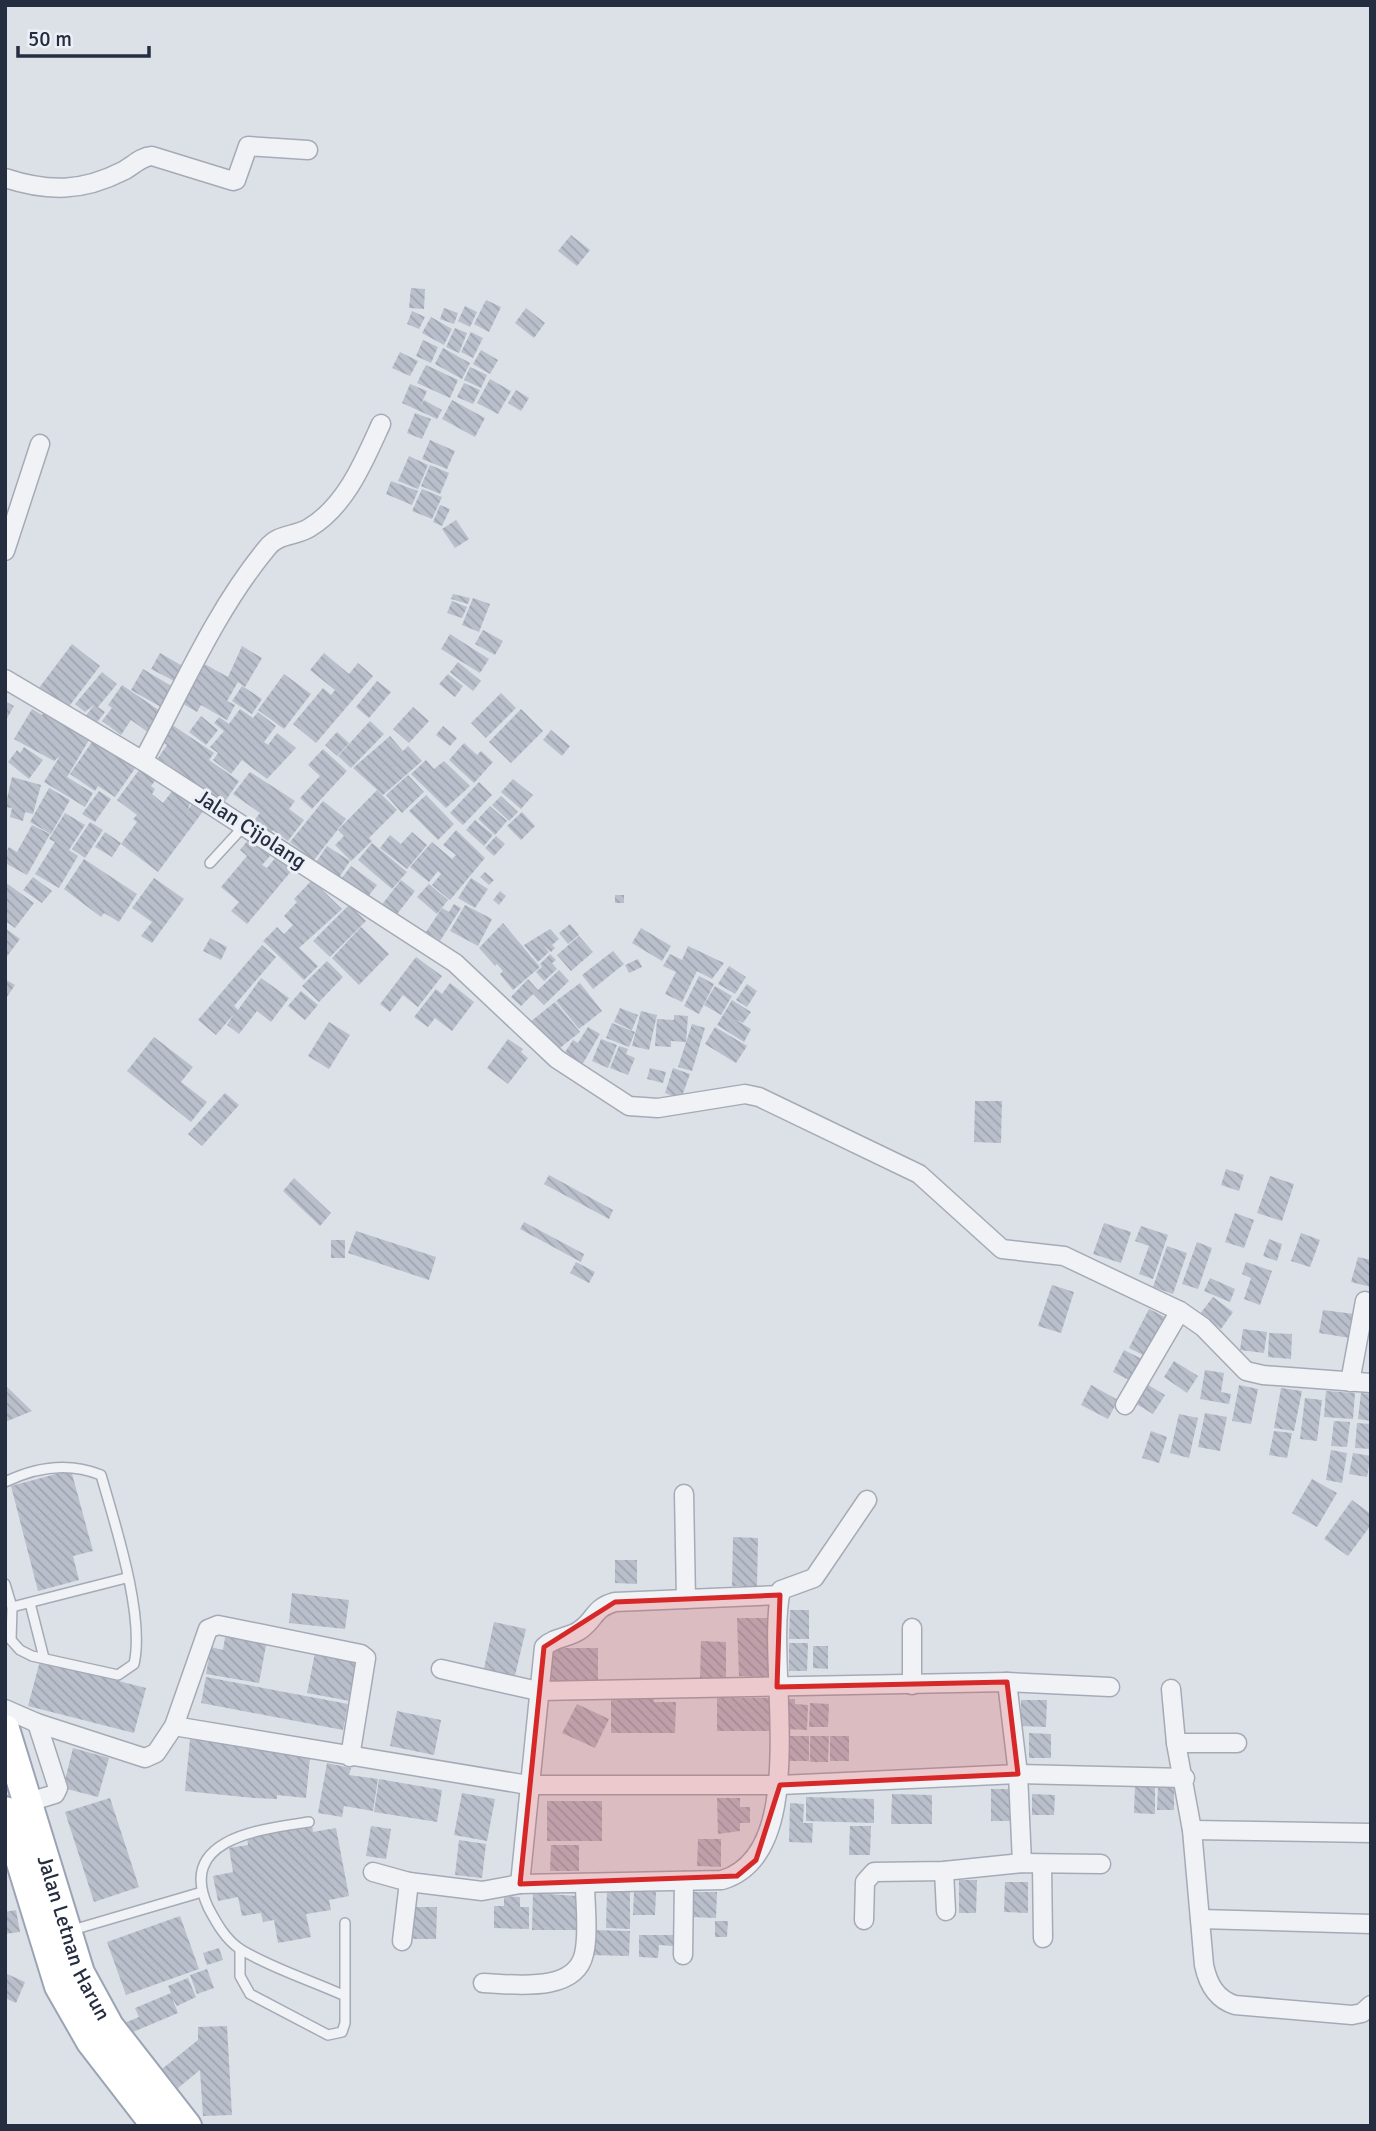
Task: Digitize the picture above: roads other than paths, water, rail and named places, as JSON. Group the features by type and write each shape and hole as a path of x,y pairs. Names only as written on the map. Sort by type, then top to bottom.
{"main road":[{"name":"Jalan Letnan Harun","path":"5,1729 17,1807 59,1986 92,2042 156,2126"},
{"name":"Jalan Letnan Harun","path":"17,1807 67,1931 80,1973 110,2026 187,2126"}],"street":[{"path":"5,178 48,189 69,190 124,171 141,159 152,156 233,181 236,180 248,146 308,150"},
{"path":"144,761 240,582 270,544 282,535 307,530 327,515 356,478 381,424"},
{"path":"5,551 40,444"},
{"name":"Jalan Cijolang","path":"5,679 144,761 456,963 556,1059 629,1106 657,1108 745,1094 759,1097 919,1174 1002,1249 1064,1256 1180,1311 1203,1327 1246,1371 1263,1375 1371,1383"},
{"path":"1350,1382 1365,1301"},
{"path":"1125,1405 1180,1311"},
{"path":"684,1494 686,1599"},
{"path":"373,1872 409,1882 482,1891 520,1884 722,1881 748,1869 763,1845 780,1785 780,1595 786,1587 803,1584 814,1578 867,1500"},
{"path":"520,1884 544,1647 581,1629 604,1605 615,1602 780,1595"},
{"path":"5,1709 37,1723 145,1758 156,1753 174,1726 208,1629 218,1625 361,1654 366,1658 350,1757"},
{"path":"912,1628 912,1685"},
{"path":"440,1669 538,1691 1007,1682 1110,1687"},
{"path":"1007,1682 1018,1774 1022,1863"},
{"path":"1171,1689 1176,1743 1185,1778 1192,1830 1207,1977 1226,2002 1352,2015 1362,2013 1371,2005"},
{"path":"17,1807 55,1794 58,1788 37,1723"},
{"path":"174,1726 528,1785 780,1785 1018,1774 1185,1778"},
{"path":"1176,1743 1237,1743"},
{"path":"1192,1830 1371,1833"},
{"path":"864,1920 865,1882 874,1872 944,1871 1022,1863 1101,1864"},
{"path":"1042,1865 1043,1938"},
{"path":"944,1871 946,1911"},
{"path":"682,1955 684,1881"},
{"path":"401,1941 409,1882"},
{"path":"483,1983 538,1984 570,1976 585,1953 585,1883"},
{"path":"1199,1919 1371,1924"}],"lane":[{"path":"210,863 245,825"},
{"path":"5,1482 25,1472 60,1467 85,1468 100,1475 134,1609 137,1652 129,1670 118,1675 24,1653 8,1641 12,1607 5,1584"},
{"path":"12,1607 126,1578"},
{"path":"30,1603 44,1658"},
{"path":"309,1822 245,1832 226,1842 210,1857 203,1871 202,1892 216,1922 240,1949 343,1995"},
{"path":"67,1931 202,1892"},
{"path":"240,1949 240,1976 250,1994 328,2035 340,2035 344,2029 345,1923"}]}
